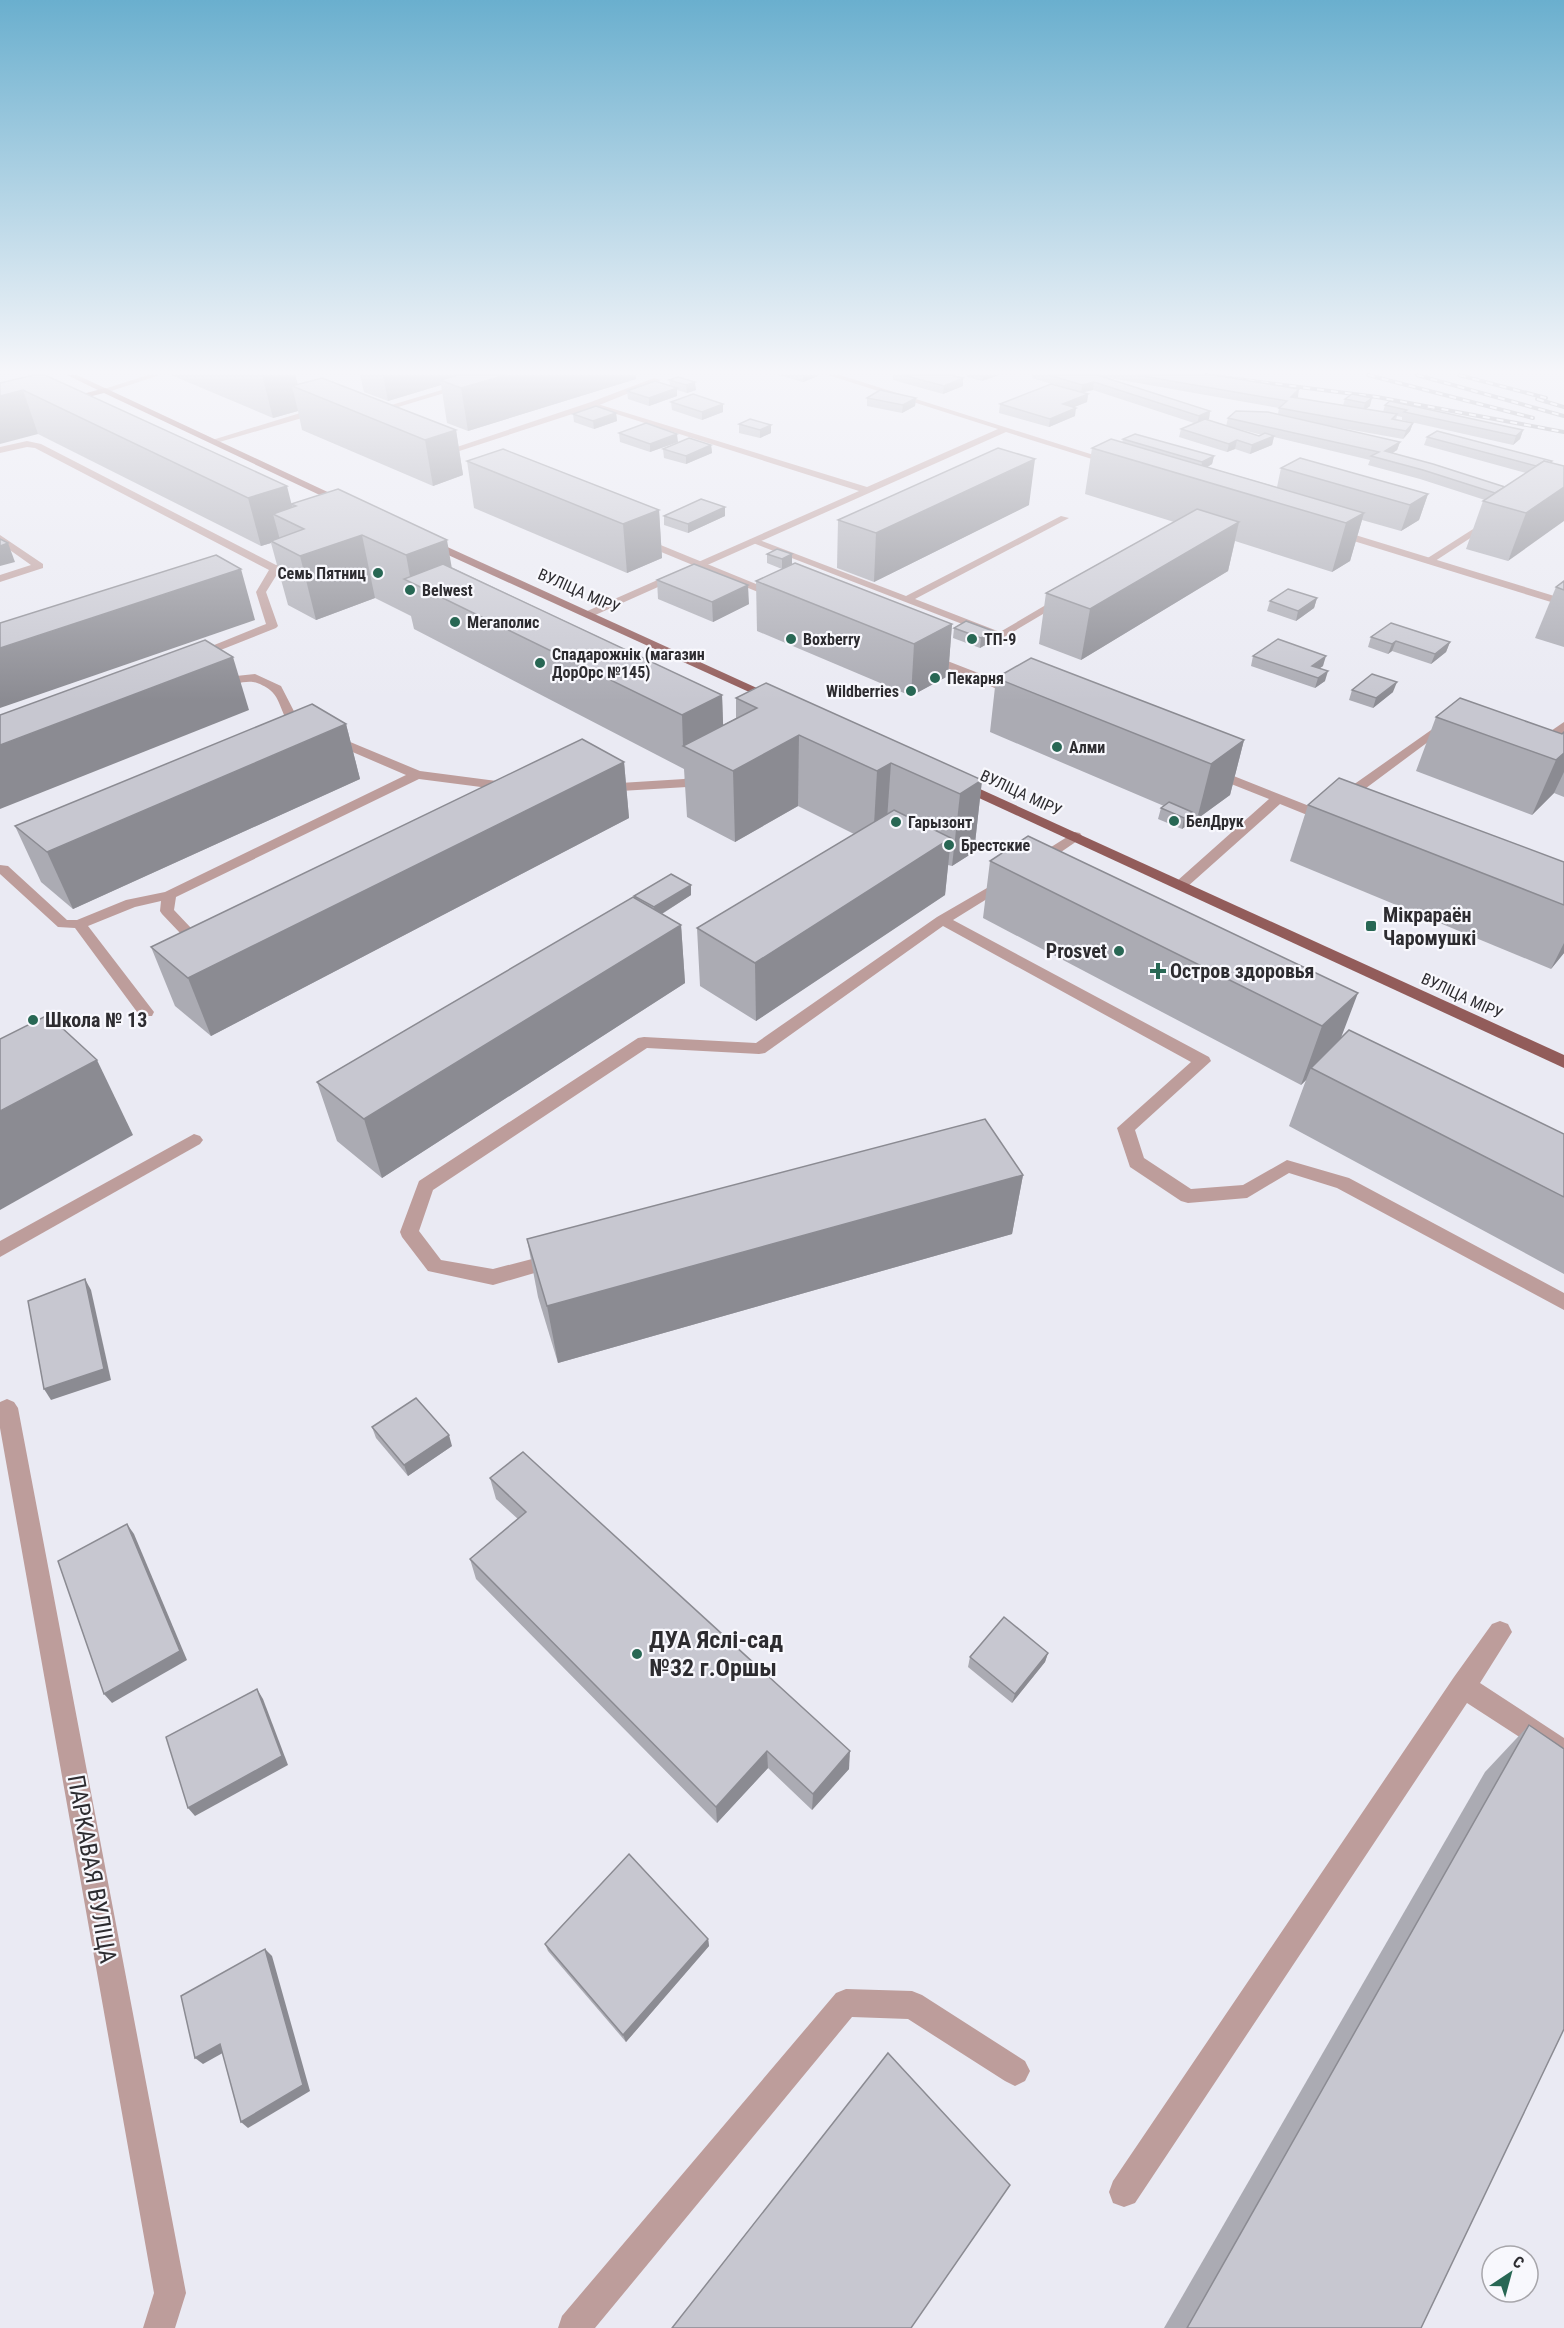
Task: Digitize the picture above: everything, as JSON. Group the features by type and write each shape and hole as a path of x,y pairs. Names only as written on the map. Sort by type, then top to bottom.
{"main road":[{"path":"303,484 358,510"},
{"name":"ВУЛІЦА МІРУ","path":"410,534 788,705"},
{"name":"ВУЛІЦА МІРУ","path":"949,778 1564,1062"}],"street":[{"path":"109,484 275,568"},
{"path":"847,484 867,490"},
{"path":"589,614 881,484"},
{"path":"1428,561 1505,512"},
{"path":"906,600 1064,518"},
{"path":"1326,529 1564,603"},
{"path":"626,534 789,600"},
{"path":"0,538 39,566 0,579"},
{"path":"753,541 1001,636 1072,594"},
{"path":"315,555 275,568 261,592 272,626 195,656 210,684 255,678 277,689 294,723 417,775 529,790"},
{"path":"911,650 1033,699"},
{"path":"1522,749 1533,751 1564,726"},
{"path":"1320,815 1434,732 1467,738"},
{"path":"595,788 687,783 718,766"},
{"path":"1200,766 1342,824"},
{"path":"3,869 63,924 79,924 131,903 169,895 417,775"},
{"path":"1182,884 1278,798"},
{"path":"572,1256 493,1278 435,1266 409,1232 425,1186 645,1042 759,1049 942,920 1075,836"},
{"path":"169,895 167,910 211,958"},
{"path":"942,920 1203,1061 1126,1128 1136,1162 1188,1196 1247,1191 1287,1166 1343,1183 1564,1302"},
{"path":"79,924 146,1012"},
{"path":"0,1250 194,1140"},
{"name":"ПАРКАВАЯ ВУЛІЦА","path":"7,1408 170,2293 159,2328"},
{"path":"1124,2192 1500,1632"},
{"path":"1463,1686 1564,1753"},
{"path":"574,2328 846,2002 912,2005 1015,2072"}],"building":[{"path":"218,484 282,484 287,486 248,498"},
{"path":"523,484 592,484 659,510 623,524"},
{"path":"919,484 982,484 876,533 838,520"},
{"path":"1213,484 1264,484 1364,513 1346,523"},
{"path":"1336,484 1391,484 1428,494 1410,505"},
{"path":"1466,484 1494,484 1505,487 1495,493"},
{"path":"1509,484 1564,484 1564,487 1526,513 1483,501"},
{"path":"338,489 447,540 406,555 362,535 300,556 271,541 304,529 273,514 296,506 291,504"},
{"path":"701,499 725,507 688,524 664,516"},
{"path":"1197,509 1239,522 1090,609 1046,593"},
{"path":"0,539 8,543 0,546"},
{"path":"777,549 792,554 782,559 767,554"},
{"path":"216,555 241,569 0,648 0,623"},
{"path":"795,563 952,624 914,644 756,581"},
{"path":"443,564 722,695 682,715 404,579"},
{"path":"694,564 748,585 712,602 657,580"},
{"path":"1564,581 1564,590 1556,587"},
{"path":"1288,589 1317,598 1298,611 1270,601"},
{"path":"966,621 993,631 981,638 954,628"},
{"path":"1391,623 1450,642 1435,654 1396,641 1392,644 1371,637"},
{"path":"1278,639 1326,656 1312,666 1328,671 1318,678 1253,656"},
{"path":"205,640 233,657 0,745 0,715"},
{"path":"1031,658 1244,740 1211,764 996,678"},
{"path":"1372,674 1397,682 1376,698 1352,690"},
{"path":"766,683 982,780 960,794 891,763 877,771 799,735 733,771 683,746 757,708 736,698"},
{"path":"1460,698 1562,734 1564,732 1564,753 1556,760 1436,717"},
{"path":"312,704 346,724 47,852 15,826"},
{"path":"582,739 624,762 188,978 151,947"},
{"path":"1339,778 1564,862 1564,905 1308,805"},
{"path":"1169,802 1192,812 1184,818 1161,808"},
{"path":"894,810 951,838 755,963 697,928"},
{"path":"1028,836 1358,993 1322,1026 990,861"},
{"path":"671,874 691,885 654,907 634,896"},
{"path":"633,897 681,925 364,1119 317,1082"},
{"path":"48,1015 97,1060 0,1111 0,1039"},
{"path":"1349,1030 1564,1134 1564,1197 1311,1068"},
{"path":"985,1119 1023,1175 547,1306 527,1239"},
{"path":"85,1279 104,1369 44,1389 28,1301"},
{"path":"416,1398 449,1435 404,1465 372,1427"},
{"name":"ДУА Яслі-сад №32 г.Оршы","path":"523,1452 850,1751 813,1794 767,1751 716,1807 470,1559 526,1512 490,1478"},
{"path":"127,1524 180,1651 104,1694 58,1561"},
{"path":"1004,1617 1048,1653 1015,1694 970,1657"},
{"path":"257,1689 282,1756 188,1808 166,1737"},
{"path":"1529,1725 1564,1749 1564,2029 1421,2328 1187,2328"},
{"path":"629,1854 708,1939 623,2035 545,1944"},
{"path":"265,1949 303,2085 241,2122 220,2044 195,2058 181,1996"},
{"path":"888,2053 1010,2185 911,2328 672,2328"}],"place":[{"name":"Семь Пятниц","path":"378,573"},
{"name":"Belwest","path":"410,590"},
{"name":"Мегаполис","path":"455,622"},
{"name":"Boxberry","path":"791,639"},
{"name":"ТП-9","path":"972,639"},
{"name":"Спадарожнік (магазин ДорОрс №145)","path":"540,663"},
{"name":"Пекарня","path":"935,678"},
{"name":"Wildberries","path":"911,691"},
{"name":"Алми","path":"1057,747"},
{"name":"БелДрук","path":"1174,821"},
{"name":"Гарызонт","path":"896,822"},
{"name":"Брестские","path":"949,845"},
{"name":"Мікрараён Чаромушкі","path":"1371,926"},
{"name":"Prosvet","path":"1119,951"},
{"name":"Остров здоровья","path":"1158,971"},
{"name":"Школа № 13","path":"33,1020"},
{"name":"ДУА Яслі-сад №32 г.Оршы","path":"637,1654"}]}
